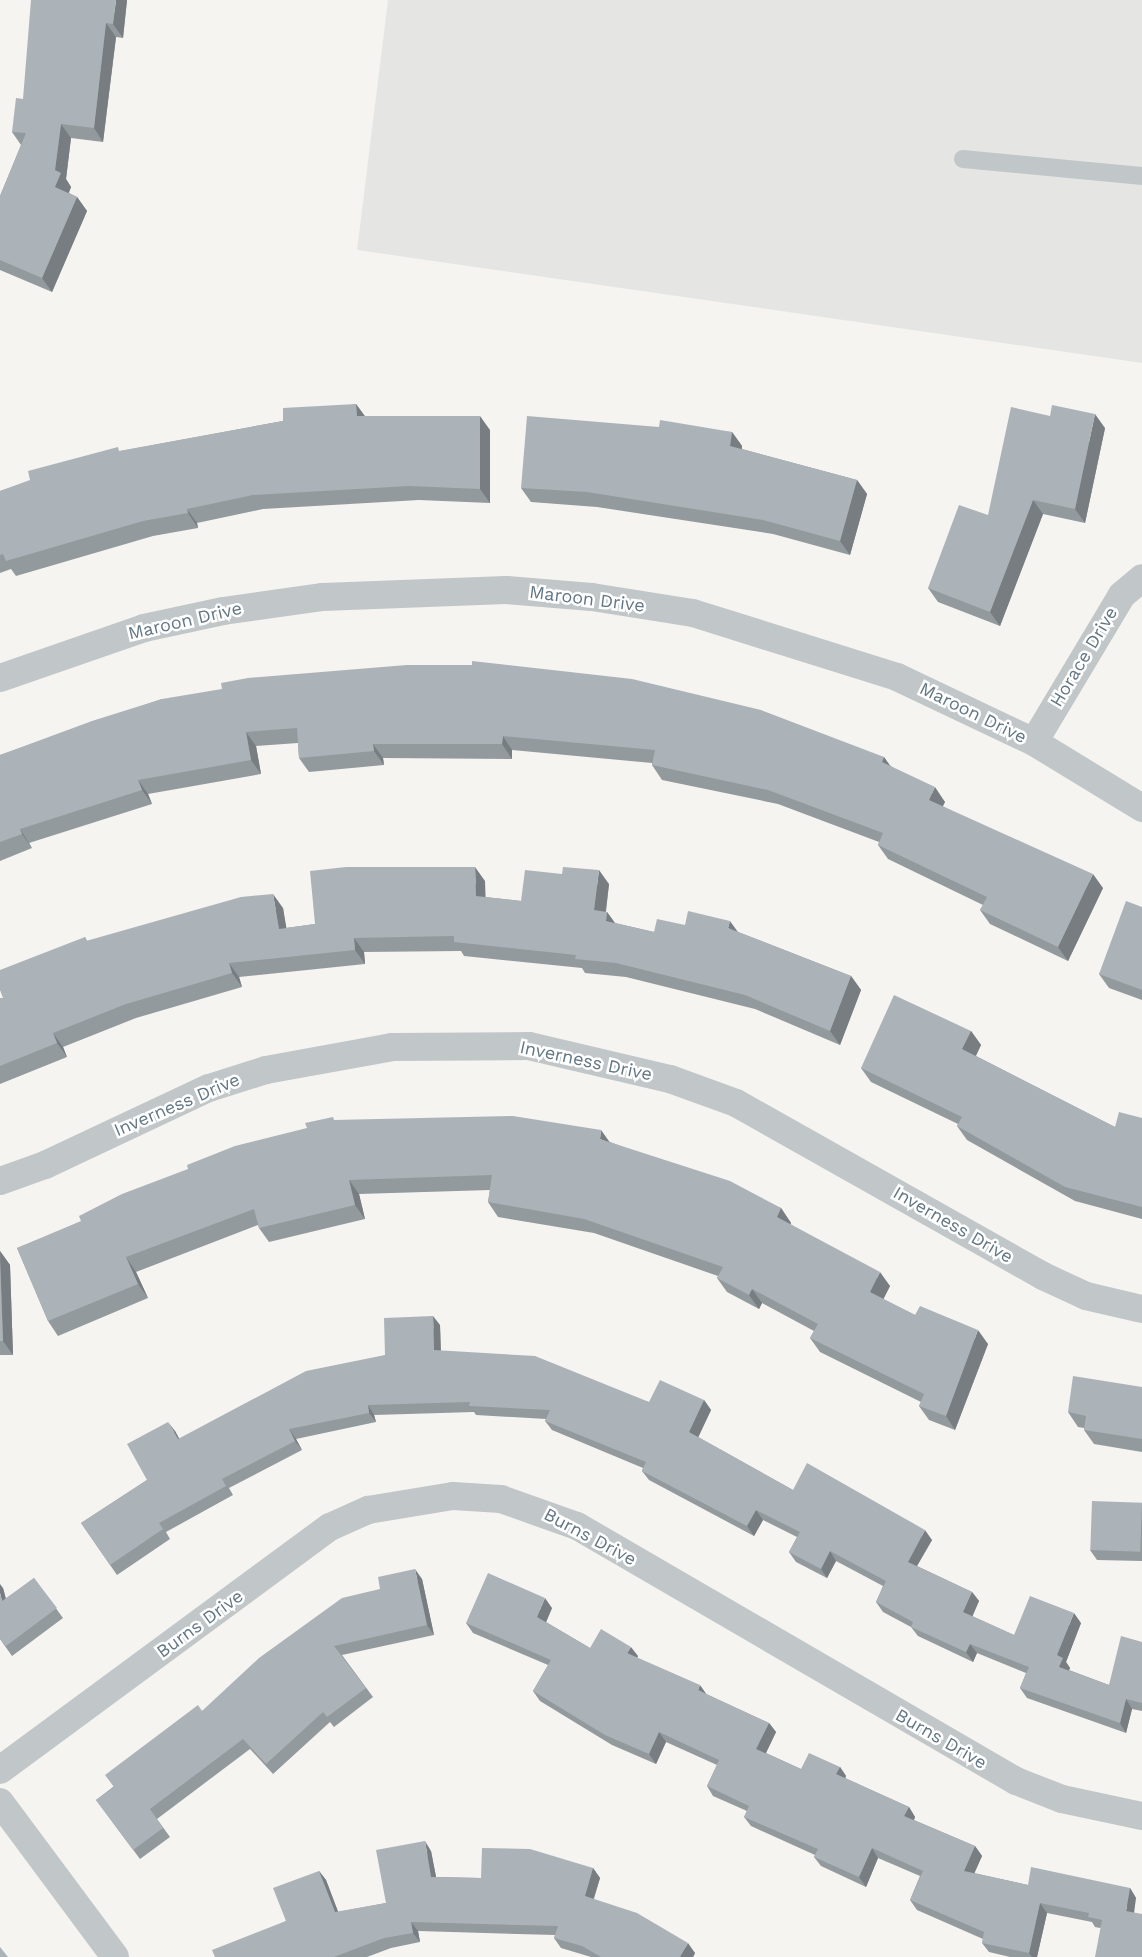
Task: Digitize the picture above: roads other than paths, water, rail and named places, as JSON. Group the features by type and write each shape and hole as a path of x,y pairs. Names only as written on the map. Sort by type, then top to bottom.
{"street":[{"name":"Horace Drive","path":"1034,742 1112,610 1142,578"},
{"name":"Maroon Drive","path":"0,678 144,628 223,610 323,596 506,590 592,596 693,613 802,644 897,677 1034,742 1142,808"},
{"name":"Inverness Drive","path":"0,1181 45,1166 201,1091 266,1070 392,1047 529,1046 670,1079 736,1103 1043,1276 1086,1296 1142,1309"},
{"name":"Burns Drive","path":"0,1770 330,1527 368,1510 453,1496 501,1499 577,1526 1016,1781 1062,1799 1142,1816"},
{"path":"0,1802 115,1957"}],"lane":[{"path":"963,160 1142,176"}]}
